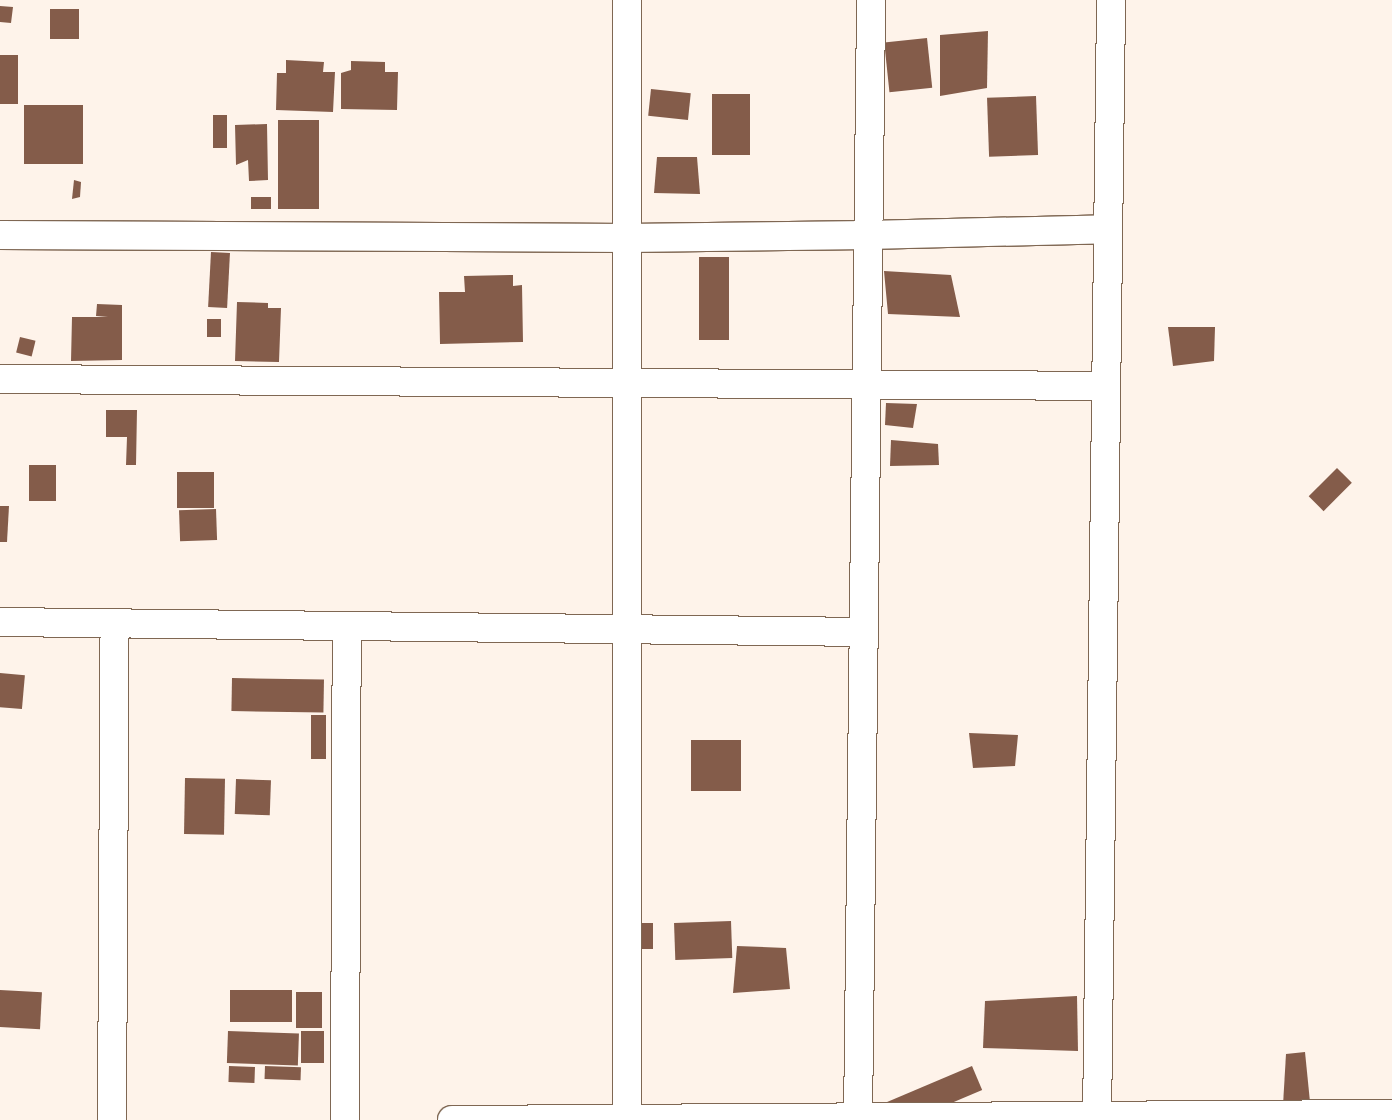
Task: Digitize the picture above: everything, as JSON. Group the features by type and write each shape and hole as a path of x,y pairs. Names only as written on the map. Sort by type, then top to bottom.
{"street":[{"path":"627,0 627,1119"},
{"path":"858,1119 871,0"},
{"path":"1097,1118 1111,0"},
{"path":"0,235 627,238 868,235 1108,229"},
{"path":"0,379 1106,386"},
{"path":"0,622 864,632"},
{"path":"112,1120 115,624"},
{"path":"345,1120 347,626"},
{"path":"452,1120 1097,1118 1392,1114"}],"building":[{"path":"0,6 13,7 11,23 0,22"},
{"path":"50,9 79,9 79,39 50,39"},
{"path":"988,31 987,88 940,96 940,35"},
{"path":"927,38 932,88 889,92 884,42"},
{"path":"0,55 18,55 18,104 0,104"},
{"path":"286,60 324,62 323,72 335,72 333,112 276,110 277,73 286,73"},
{"path":"351,61 385,62 385,72 398,72 397,110 341,109 341,73 351,70"},
{"path":"651,89 691,93 688,120 648,116"},
{"path":"712,94 750,94 750,155 712,155"},
{"path":"1036,96 1038,155 989,157 987,98"},
{"path":"24,105 83,105 83,164 24,164"},
{"path":"213,115 227,115 227,148 213,148"},
{"path":"278,120 319,120 319,209 278,209"},
{"path":"267,124 268,180 249,181 248,160 236,165 235,125"},
{"path":"657,157 697,157 700,194 654,193"},
{"path":"74,180 81,182 80,197 72,199"},
{"path":"251,197 271,197 271,209 251,209"},
{"path":"211,252 230,253 227,308 208,307"},
{"path":"699,257 729,257 729,340 699,340"},
{"path":"884,271 951,275 960,317 888,314"},
{"path":"513,275 513,286 522,285 523,342 440,344 439,292 465,292 464,276"},
{"path":"237,302 268,303 268,308 281,308 279,362 235,361"},
{"path":"97,304 122,305 122,360 71,361 72,317 108,317 96,316"},
{"path":"207,319 221,319 221,337 207,337"},
{"path":"1168,327 1215,327 1214,361 1173,366"},
{"path":"20,337 36,341 32,356 16,353"},
{"path":"886,403 917,404 913,428 885,425"},
{"path":"106,410 137,410 136,465 126,465 127,437 106,437"},
{"path":"891,440 938,444 939,465 890,466"},
{"path":"29,465 56,465 56,501 29,501"},
{"path":"1337,468 1352,483 1324,511 1309,496"},
{"path":"177,472 214,472 214,508 177,508"},
{"path":"0,506 9,506 7,542 0,542"},
{"path":"216,509 217,540 180,541 179,510"},
{"path":"0,673 25,675 22,709 0,707"},
{"path":"232,678 324,680 323,713 231,711"},
{"path":"311,715 326,715 326,759 311,759"},
{"path":"969,733 1018,735 1015,766 973,768"},
{"path":"691,740 741,740 741,791 691,791"},
{"path":"185,778 225,779 224,835 184,834"},
{"path":"236,779 271,780 270,815 235,814"},
{"path":"731,921 732,958 675,960 674,923"},
{"path":"641,923 653,923 653,949 641,949"},
{"path":"737,946 786,948 790,989 733,993"},
{"path":"0,990 42,992 40,1029 0,1027"},
{"path":"230,990 292,990 292,1022 230,1022"},
{"path":"296,992 322,992 322,1028 296,1028"},
{"path":"1077,996 1078,1051 983,1048 985,1001"},
{"path":"228,1031 299,1033 298,1065 227,1063"},
{"path":"301,1031 324,1031 324,1063 301,1063"},
{"path":"1305,1052 1310,1102 1283,1105 1286,1054"},
{"path":"229,1066 255,1067 254,1083 228,1082"},
{"path":"265,1066 301,1067 301,1080 265,1079"},
{"path":"972,1066 982,1090 911,1120 888,1120 882,1104"}]}
